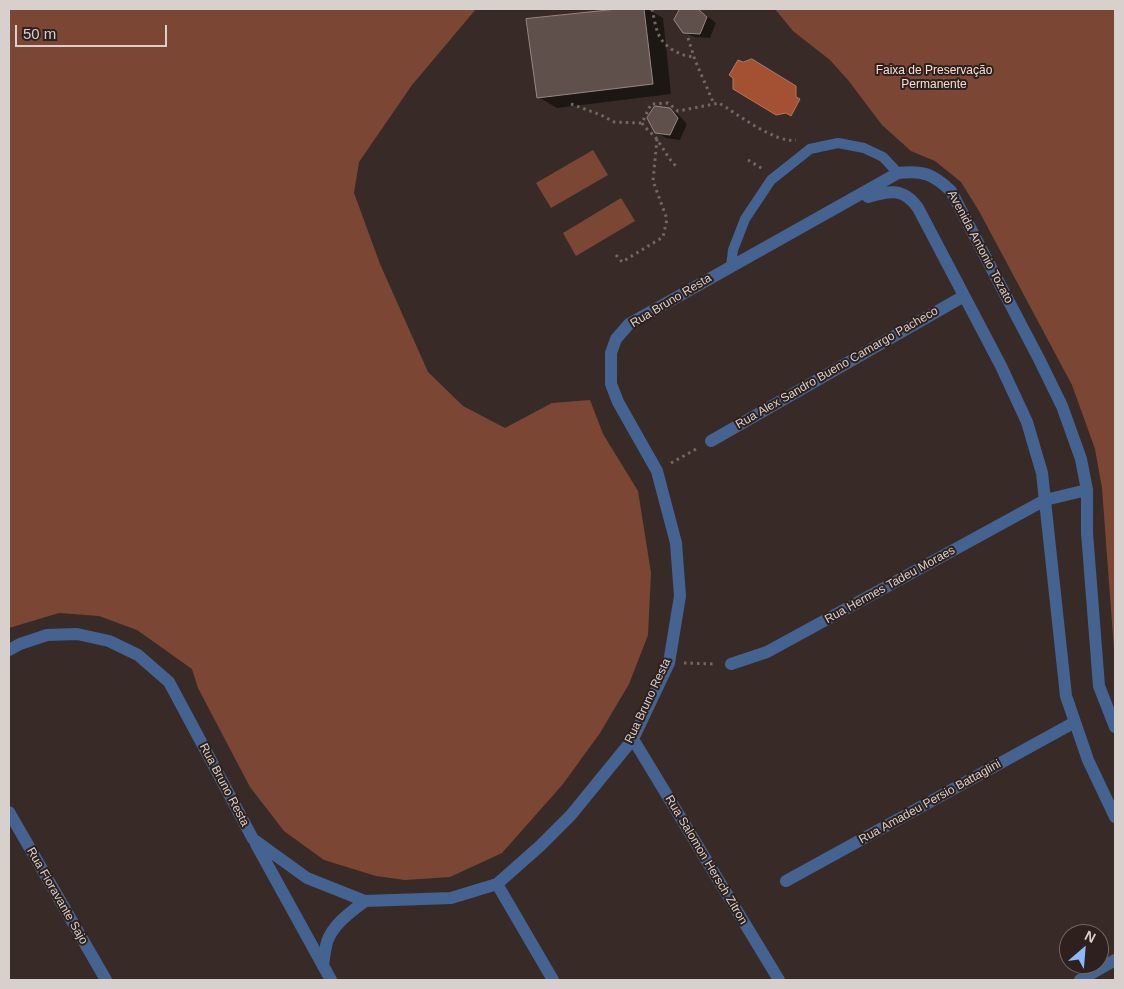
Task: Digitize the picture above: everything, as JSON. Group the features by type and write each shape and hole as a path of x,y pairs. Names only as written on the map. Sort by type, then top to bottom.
{"street":[{"name":"Avenida Antonio Tozato","path":"898,173 914,171 928,174 939,180 951,191 1040,359 1062,406 1081,459 1087,490 1087,533 1099,686 1115,727"},
{"path":"840,207 898,173"},
{"path":"840,207 884,191 898,192 911,199 1001,366 1027,422 1042,473 1066,696 1088,760 1115,817"},
{"name":"Rua Bruno Resta","path":"9,650 20,644 47,635 77,634 109,641 138,655 169,682 253,839 307,878 365,901 451,898 496,884 540,846 571,815 633,739 669,663 680,596 676,543 657,471 618,402 611,384 611,353 616,340 629,324 840,207"},
{"name":"Rua Alex Sandro Bueno Camargo Pacheco","path":"711,441 964,296"},
{"path":"1045,500 1087,490"},
{"name":"Rua Hermes Tadeu Moraes","path":"731,664 767,652 1045,500"},
{"name":"Rua Amadeu Persio Battaglini","path":"786,881 1075,722"},
{"name":"Rua Salomon Hersch Zitron","path":"633,739 780,980"},
{"name":"Rua Fioravante Sajo","path":"9,812 106,980"},
{"path":"253,839 331,980"},
{"path":"496,884 553,980"},
{"path":"323,966 327,942 333,930 365,901"},
{"path":"1080,980 1115,960"}],"lane":[{"path":"731,266 733,250 746,218 771,180 810,149 838,143 864,148 884,157 898,173"}],"path":[{"path":"652,9 658,35 670,48 686,56 694,57"},
{"path":"688,38 714,104"},
{"path":"642,123 651,104 668,103 678,112 719,103 775,137 792,141"},
{"path":"571,104 614,122 642,123"},
{"path":"642,123 647,131 658,140 666,156 678,168"},
{"path":"785,147 792,141 802,138"},
{"path":"616,255 622,262 663,237 667,219 653,181 658,140"},
{"path":"748,160 762,169 766,163"},
{"path":"657,471 711,441"},
{"path":"669,663 731,664"}],"green space":[{"path":"9,9 476,9 412,85 359,162 354,193 380,264 428,372 463,406 505,428 552,403 590,400 603,434 638,491 651,573 648,635 629,684 600,733 563,784 502,853 450,877 405,880 376,876 324,860 284,831 250,787 198,688 192,669 137,630 99,616 59,613 9,628"},
{"name":"Faixa de Preservação Permanente","path":"775,9 1115,9 1115,663 1102,488 1095,449 1072,385 979,211 961,182 935,161 911,151 882,125 848,80 830,60 793,31"},
{"path":"593,150 608,175 551,208 536,183"},
{"path":"621,198 635,221 576,256 563,233"}],"shaded area":[{"path":"752,59 796,86 796,97 800,99 791,116 786,113 776,115 733,89 733,78 729,75 738,60 743,62"}],"building":[{"path":"618,9 644,9 653,84 537,98 526,19"},
{"path":"680,9 698,9 707,17 700,34 683,33 674,20"},
{"path":"655,106 670,108 678,118 670,135 655,133 647,118"}]}
